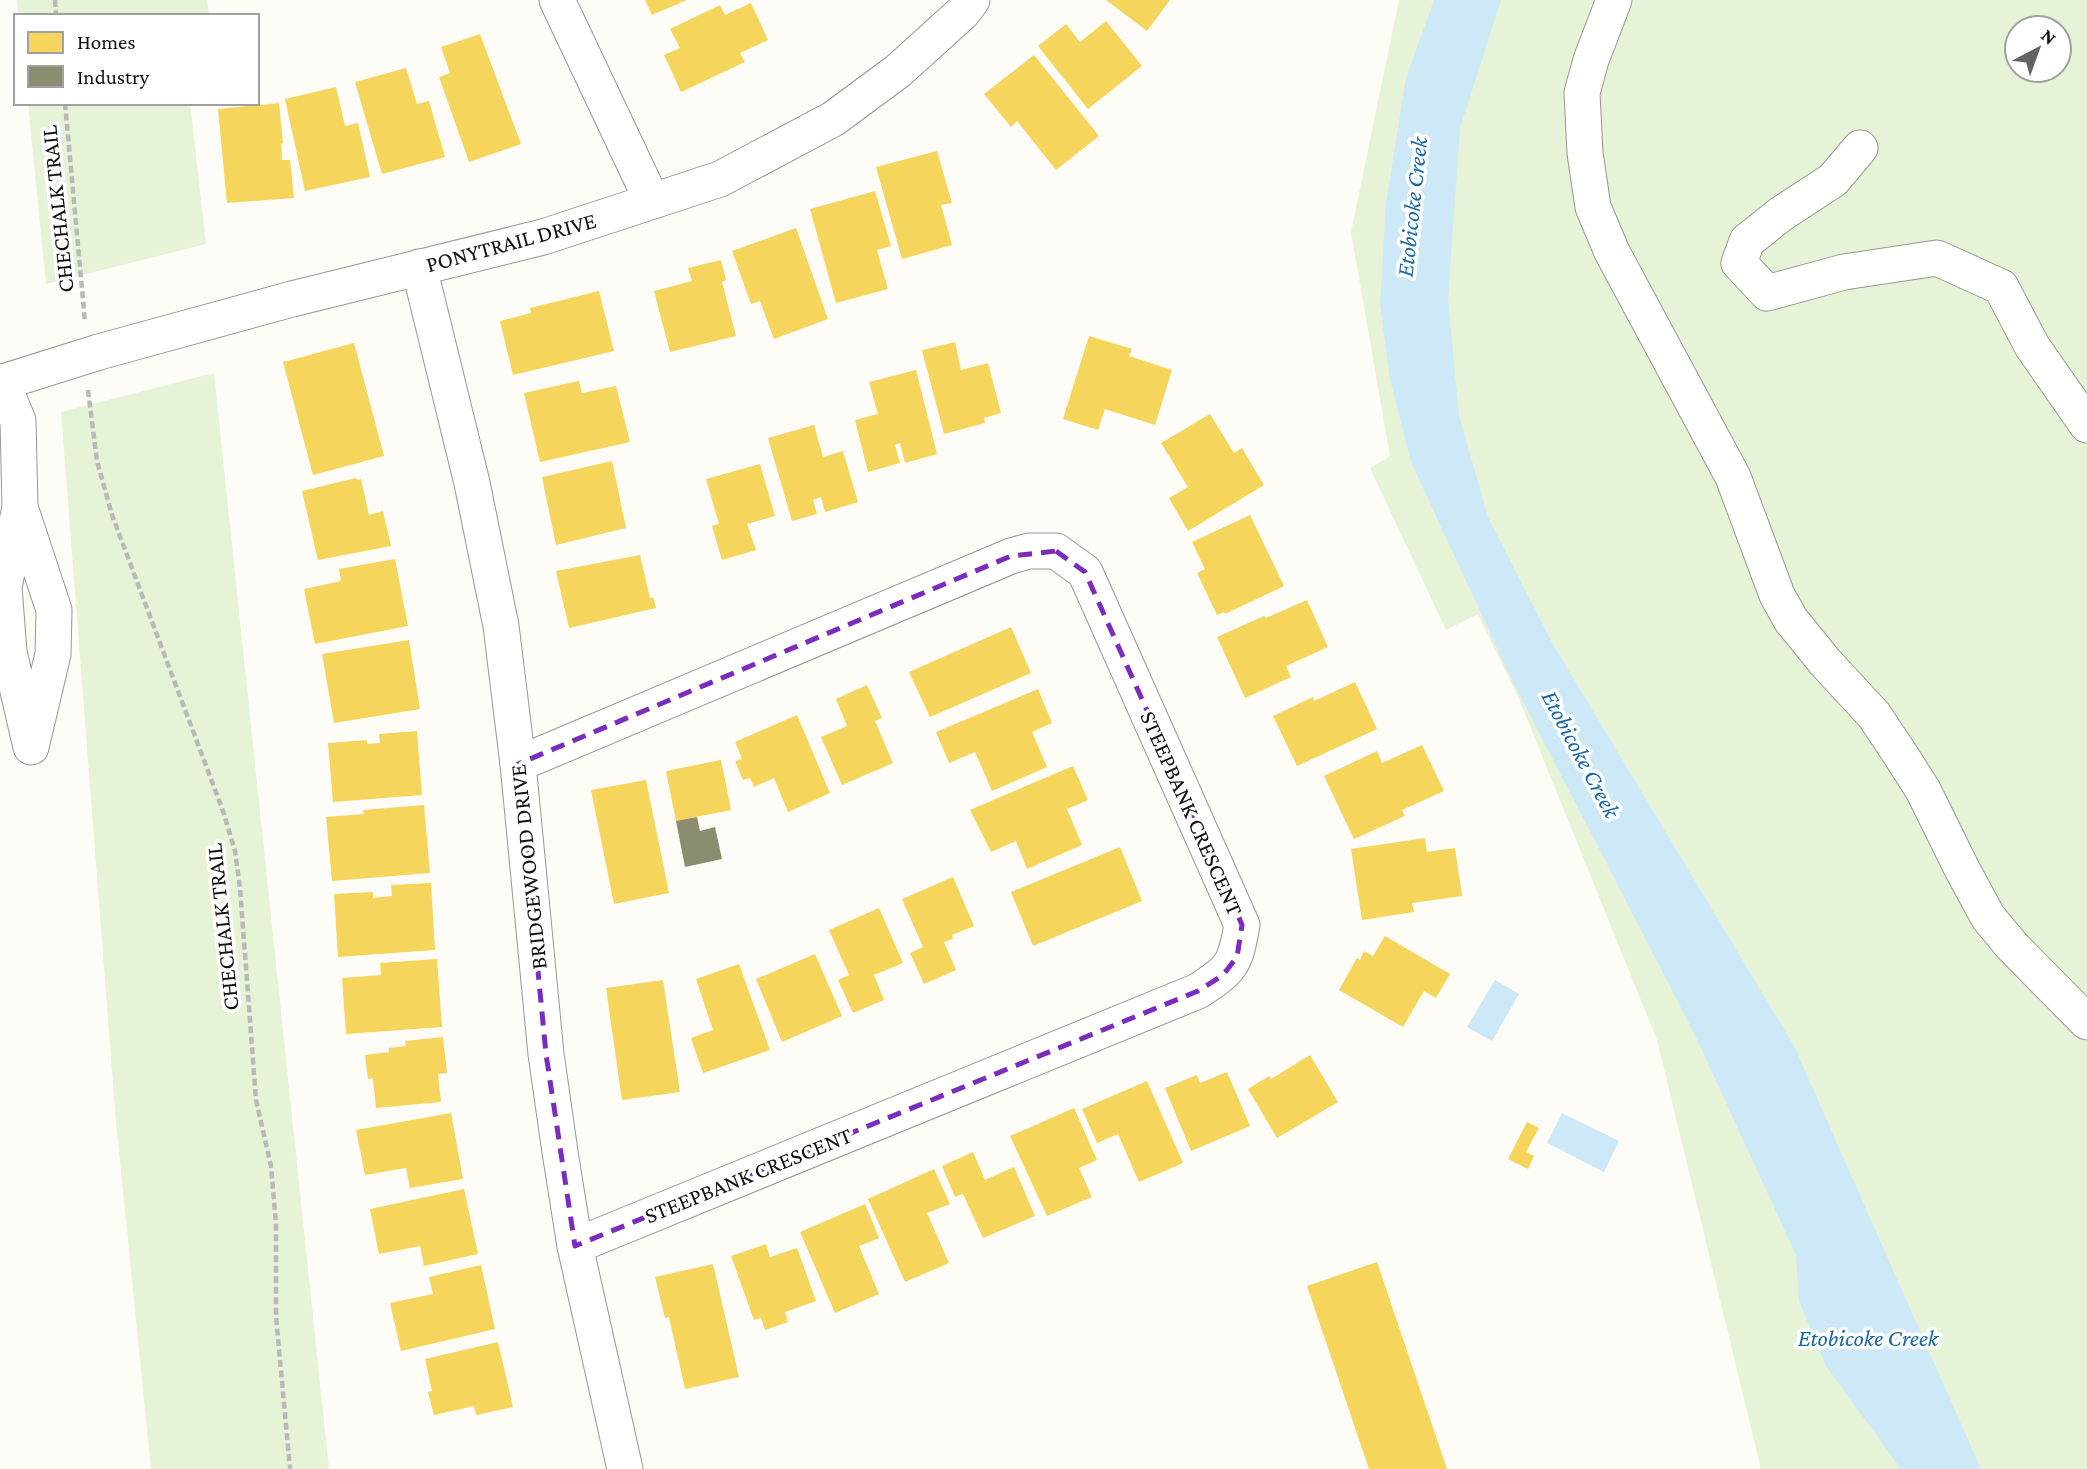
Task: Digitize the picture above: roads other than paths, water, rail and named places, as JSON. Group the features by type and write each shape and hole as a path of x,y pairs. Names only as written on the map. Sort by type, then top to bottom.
{"street":[{"path":"557,0 652,201"},
{"name":"PONYTRAIL DRIVE","path":"1,383 267,306 543,237 720,179 833,119 898,71 962,13 972,0"},
{"path":"1614,0 1591,60 1582,93 1585,153 1593,207 1612,252 1733,477 1777,595 1791,620 1874,715 1900,754 1923,790 1988,917 2012,946 2087,1022"},
{"path":"1860,148 1833,180 1781,214 1747,241 1739,263 1767,293 1844,272 1937,258 2001,287 2032,346 2087,425"},
{"name":"BRIDGEWOOD DRIVE","path":"419,267 472,483 501,626 518,764 546,1054 575,1246 625,1469"},
{"path":"1,383 18,421 20,507 4,587 9,652 31,747 53,654 54,610 20,507"},
{"name":"STEEPBANK CRESCENT","path":"518,764 1011,556 1029,551 1056,551 1085,572 1242,925 1237,957 1223,975 1198,991 575,1246"}],"water":[{"name":"Etobicoke Creek","path":"1434,0 1501,0 1460,128 1448,299 1459,416 1488,517 1551,641 1794,1046 1981,1469 1901,1469 1826,1366 1799,1301 1796,1255 1694,1033 1510,676 1411,462 1390,379 1380,304 1386,203 1406,78"},
{"path":"1495,980 1519,994 1492,1041 1467,1027"},
{"path":"1562,1113 1619,1141 1604,1172 1547,1143"}]}
